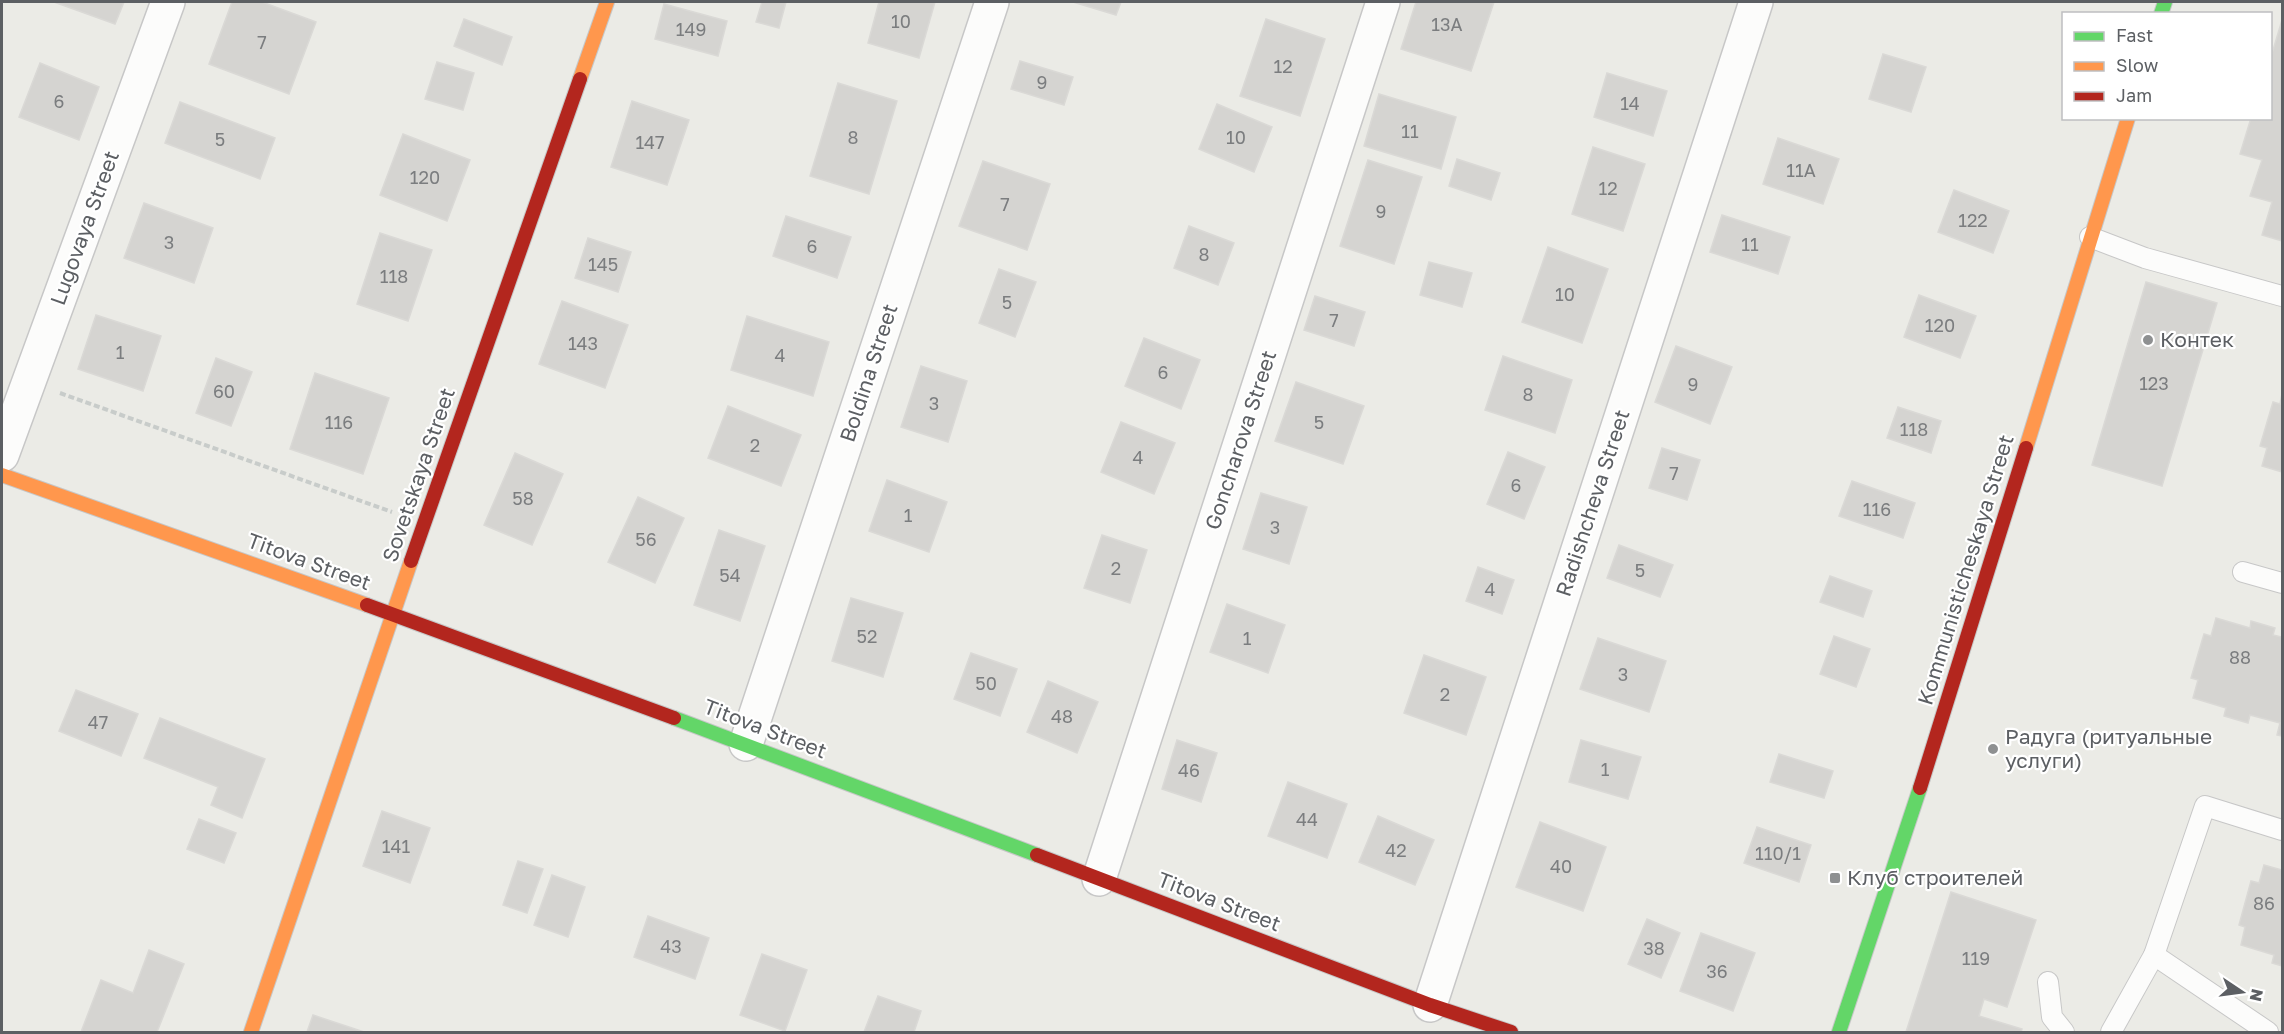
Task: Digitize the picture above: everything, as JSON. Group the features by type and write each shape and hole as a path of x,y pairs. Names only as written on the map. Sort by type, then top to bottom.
{"main road":[{"name":"Sovetskaya Street","path":"251,1032 392,615 607,2"},
{"name":"Kommunisticheskaya Street","path":"1839,1032 1947,706 2127,120"},
{"name":"Titova Street","path":"2,475 746,744 1430,1005 1511,1032"}],"street":[{"name":"Lugovaya Street","path":"2,455 168,2"},
{"name":"Boldina Street","path":"746,744 992,2"},
{"name":"Goncharova Street","path":"1099,879 1383,2"},
{"name":"Radishcheva Street","path":"1430,1005 1756,2"}],"lane":[{"path":"2090,237 2145,258 2283,296"},
{"path":"2243,572 2283,583"},
{"path":"2111,1032 2154,954 2205,806 2283,830"},
{"path":"2154,954 2268,1032"},
{"path":"2048,982 2052,1017 2064,1032"}],"path":[{"path":"29,381 424,524"}],"building":[{"path":"54,2 124,2 115,24"},
{"path":"232,2 262,2 316,22 289,94 209,64"},
{"path":"762,2 786,2 779,28 756,22"},
{"path":"879,2 935,2 919,58 868,43"},
{"path":"1073,2 1121,2 1116,15"},
{"path":"1416,2 1494,2 1471,71 1401,49"},
{"path":"664,4 727,21 718,56 655,39"},
{"path":"464,19 512,37 502,65 454,46"},
{"path":"1266,19 1325,39 1300,116 1240,96"},
{"path":"2282,20 2282,241 2262,235 2272,202 2250,196 2262,160 2240,154 2250,120 2272,120 2272,53"},
{"path":"1883,54 1926,67 1911,112 1869,99"},
{"path":"1020,61 1073,77 1064,105 1011,89"},
{"path":"437,62 474,73 463,110 425,99"},
{"path":"40,63 99,87 79,140 19,117"},
{"path":"1607,73 1667,91 1653,136 1594,117"},
{"path":"838,83 897,101 869,194 810,176"},
{"path":"1379,94 1456,117 1441,169 1364,146"},
{"path":"632,101 689,120 667,185 611,167"},
{"path":"180,102 275,138 260,179 165,143"},
{"path":"1217,104 1272,127 1254,172 1199,149"},
{"path":"403,134 470,160 447,221 380,195"},
{"path":"1778,138 1839,159 1823,204 1763,184"},
{"path":"1593,147 1645,164 1623,231 1572,214"},
{"path":"1457,159 1500,173 1491,200 1449,186"},
{"path":"1368,160 1422,177 1394,264 1340,246"},
{"path":"983,161 1050,184 1027,250 959,226"},
{"path":"1954,190 2009,211 1993,253 1938,232"},
{"path":"144,203 213,228 194,283 124,258"},
{"path":"1722,215 1790,237 1778,274 1710,252"},
{"path":"786,216 851,237 837,278 773,256"},
{"path":"1189,226 1234,243 1218,285 1174,268"},
{"path":"380,233 432,250 408,321 357,304"},
{"path":"588,238 631,252 618,292 575,278"},
{"path":"1548,247 1608,269 1582,343 1522,322"},
{"path":"1429,262 1472,273 1462,307 1420,295"},
{"path":"999,269 1036,282 1015,337 979,323"},
{"path":"2146,282 2217,303 2162,486 2092,465"},
{"path":"1919,295 1976,316 1960,358 1904,337"},
{"path":"1315,296 1365,312 1354,346 1304,330"},
{"path":"562,301 628,325 605,388 539,364"},
{"path":"96,315 161,336 143,391 78,369"},
{"path":"747,316 829,342 813,396 731,370"},
{"path":"1144,338 1200,360 1181,409 1125,386"},
{"path":"1676,346 1732,367 1710,424 1655,402"},
{"path":"1503,356 1572,380 1555,433 1485,410"},
{"path":"216,358 252,372 231,426 196,413"},
{"path":"921,366 967,381 948,442 901,427"},
{"path":"315,373 389,398 363,474 290,449"},
{"path":"1296,382 1364,406 1343,464 1275,441"},
{"path":"2282,394 2282,472 2262,466 2267,448 2260,446 2273,402 2280,404"},
{"path":"728,406 801,435 781,486 708,458"},
{"path":"1898,407 1941,421 1931,453 1887,438"},
{"path":"1121,422 1175,443 1154,494 1101,472"},
{"path":"1662,448 1700,460 1687,500 1649,488"},
{"path":"1508,452 1545,467 1524,519 1487,504"},
{"path":"515,453 563,474 532,545 484,525"},
{"path":"887,480 947,502 929,552 869,531"},
{"path":"1852,481 1915,503 1903,538 1839,516"},
{"path":"1261,493 1307,507 1289,564 1243,549"},
{"path":"638,497 684,518 655,583 608,562"},
{"path":"719,530 765,546 740,621 694,605"},
{"path":"1102,535 1147,550 1130,603 1084,588"},
{"path":"1619,545 1673,565 1660,597 1607,578"},
{"path":"1478,567 1514,580 1502,614 1466,601"},
{"path":"1830,576 1872,591 1863,617 1820,602"},
{"path":"851,598 903,613 883,677 832,661"},
{"path":"1227,604 1285,625 1268,673 1210,652"},
{"path":"2216,618 2250,628 2251,621 2275,628 2273,635 2282,637 2282,736 2277,735 2280,723 2250,715 2248,723 2224,716 2226,708 2193,698 2198,680 2191,678 2204,634 2211,636"},
{"path":"1834,636 1870,649 1856,687 1820,674"},
{"path":"1598,638 1666,661 1649,712 1580,689"},
{"path":"971,653 1017,669 1000,716 954,699"},
{"path":"1424,655 1486,677 1466,735 1404,713"},
{"path":"1048,681 1098,702 1077,753 1027,732"},
{"path":"76,690 138,714 121,756 59,731"},
{"path":"160,718 265,759 242,818 211,805 218,787 144,758"},
{"path":"1177,740 1217,753 1201,802 1162,789"},
{"path":"1581,740 1641,757 1628,799 1569,782"},
{"path":"1779,754 1833,771 1824,798 1770,782"},
{"path":"1288,782 1347,804 1327,858 1268,836"},
{"path":"382,811 430,828 410,883 363,866"},
{"path":"1378,816 1434,840 1415,885 1359,862"},
{"path":"199,819 236,833 224,863 187,849"},
{"path":"1540,822 1606,847 1583,911 1516,887"},
{"path":"1757,827 1811,845 1799,882 1744,863"},
{"path":"518,861 543,869 527,913 503,905"},
{"path":"2264,865 2282,870 2282,966 2272,963 2274,955 2241,945 2245,927 2239,925 2251,881 2259,883"},
{"path":"552,875 585,887 568,937 534,925"},
{"path":"1951,892 2036,920 2007,1007 1984,999 1979,1016 2022,1029 2021,1032 1906,1032"},
{"path":"648,916 709,938 695,979 634,957"},
{"path":"1647,919 1680,933 1661,978 1628,964"},
{"path":"1701,933 1755,953 1733,1011 1680,991"},
{"path":"149,950 184,964 157,1032 81,1032 101,980 133,993"},
{"path":"762,954 807,970 785,1031 740,1015"},
{"path":"878,996 921,1011 914,1032 864,1032"},
{"path":"313,1015 364,1032 307,1032"}],"traffic: fast":[{"path":"2162,12 2165,2"},
{"path":"674,718 1037,855"},
{"path":"1839,1032 1920,788"}],"traffic: slow":[{"path":"580,79 607,2"},
{"path":"2026,448 2127,120"},
{"path":"2,475 367,605"},
{"path":"251,1032 411,561"}],"traffic: jam":[{"path":"411,561 580,79"},
{"path":"1920,788 2026,448"},
{"path":"367,605 674,718"},
{"path":"1037,855 1430,1005 1511,1032"}],"place":[{"name":"Контек","path":"2148,340"},
{"name":"Радуга (ритуальные услуги)","path":"1993,749"},
{"name":"Клуб строителей","path":"1835,878"}]}
